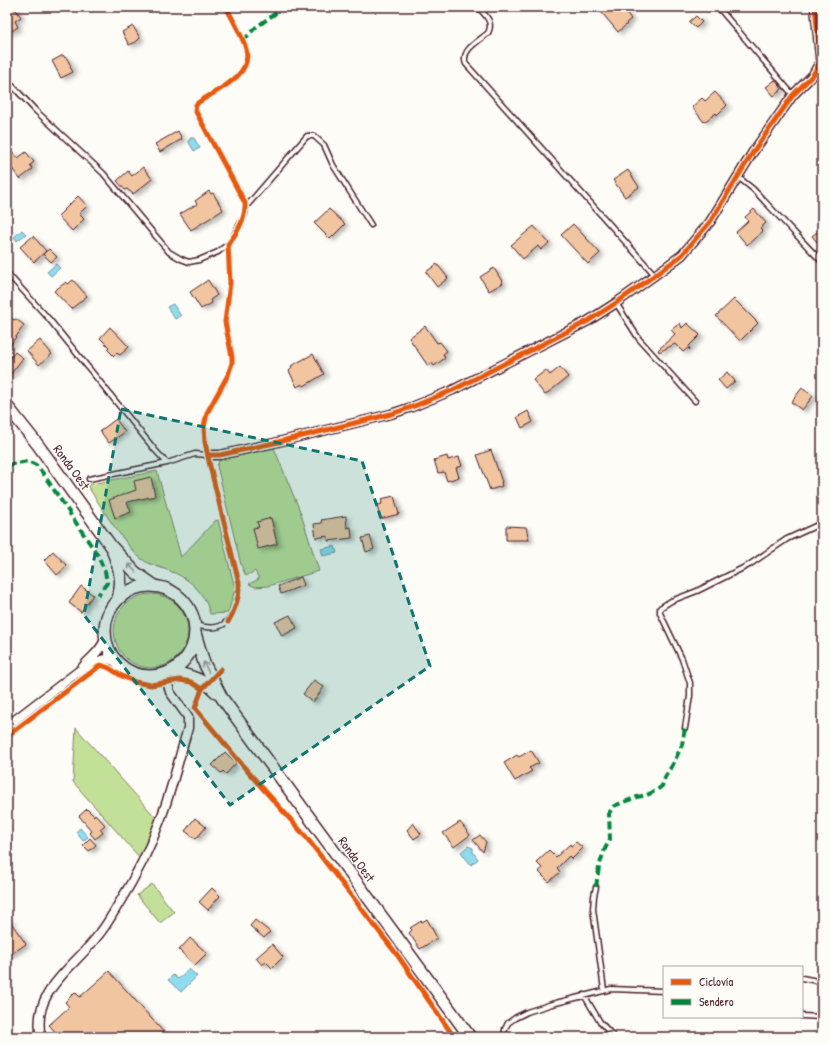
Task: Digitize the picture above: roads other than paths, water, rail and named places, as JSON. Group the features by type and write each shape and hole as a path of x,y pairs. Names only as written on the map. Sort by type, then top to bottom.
{"main road":[{"name":"Ronda Oest","path":"7,406 38,445 111,546 136,572 155,586"},
{"name":"Ronda Oest","path":"111,546 121,572 122,585 118,599"},
{"path":"155,586 167,589 177,595 186,604 191,614 195,629 191,648 183,661 168,672 155,675 144,675 134,673 124,668 116,661 111,654 106,638 105,628 107,617 118,599 129,591 142,587 155,586"},
{"name":"Ronda Oest","path":"195,629 204,663 222,698"},
{"name":"Ronda Oest","path":"168,672 186,675 207,683 222,698 470,1037"}],"street":[{"path":"208,455 220,455 274,443 376,418 412,407 453,390 588,321 655,275 682,255 710,222 793,95 812,75 819,64 820,57 815,7"},
{"path":"80,670 85,663 98,652 106,638"},
{"path":"7,726 80,670 101,660 107,659 116,661"},
{"path":"41,1037 39,1020 41,1007 45,999 61,975 104,929 140,868 161,820 189,720 170,692 168,672"}],"lane":[{"path":"7,80 36,111 103,173 169,252 189,262 199,260 218,252 228,244 242,220 245,208 245,203 195,110 196,105 199,102 238,76 245,67 247,60 246,47 226,7"},
{"path":"478,7 490,21 490,29 488,33 466,51 464,60 466,64 655,275"},
{"path":"718,7 793,95"},
{"path":"245,208 307,136 314,136 324,145 333,165 371,225"},
{"path":"738,177 753,189 822,262"},
{"path":"195,629 220,626 228,622 240,591 204,436 205,420 228,375 232,362 225,322 230,282 228,244"},
{"path":"7,273 49,319 167,463"},
{"path":"616,303 639,339 695,401"},
{"path":"89,479 167,463 195,454 208,455"},
{"path":"685,728 690,696 690,683 682,659 660,613 660,608 749,565 786,539 822,523"},
{"path":"596,888 593,909 604,990"},
{"path":"803,978 822,982"},
{"path":"504,1037 505,1029 508,1023 527,1012 552,1004 604,990 620,988 663,991"},
{"path":"584,995 600,1022 614,1037"},
{"path":"803,1016 822,1017"}],"water":[{"path":"190,138 194,138 200,148 194,151 188,141"},
{"path":"22,230 26,234 17,241 14,237"},
{"path":"56,264 60,268 51,276 47,272"},
{"path":"173,304 181,316 175,319 167,307"},
{"path":"335,546 337,553 323,556 321,549"},
{"path":"80,828 88,837 83,841 76,832"},
{"path":"468,846 473,848 473,852 478,859 471,865 461,852"},
{"path":"189,969 197,976 181,992 168,980 173,975 178,979"}]}
